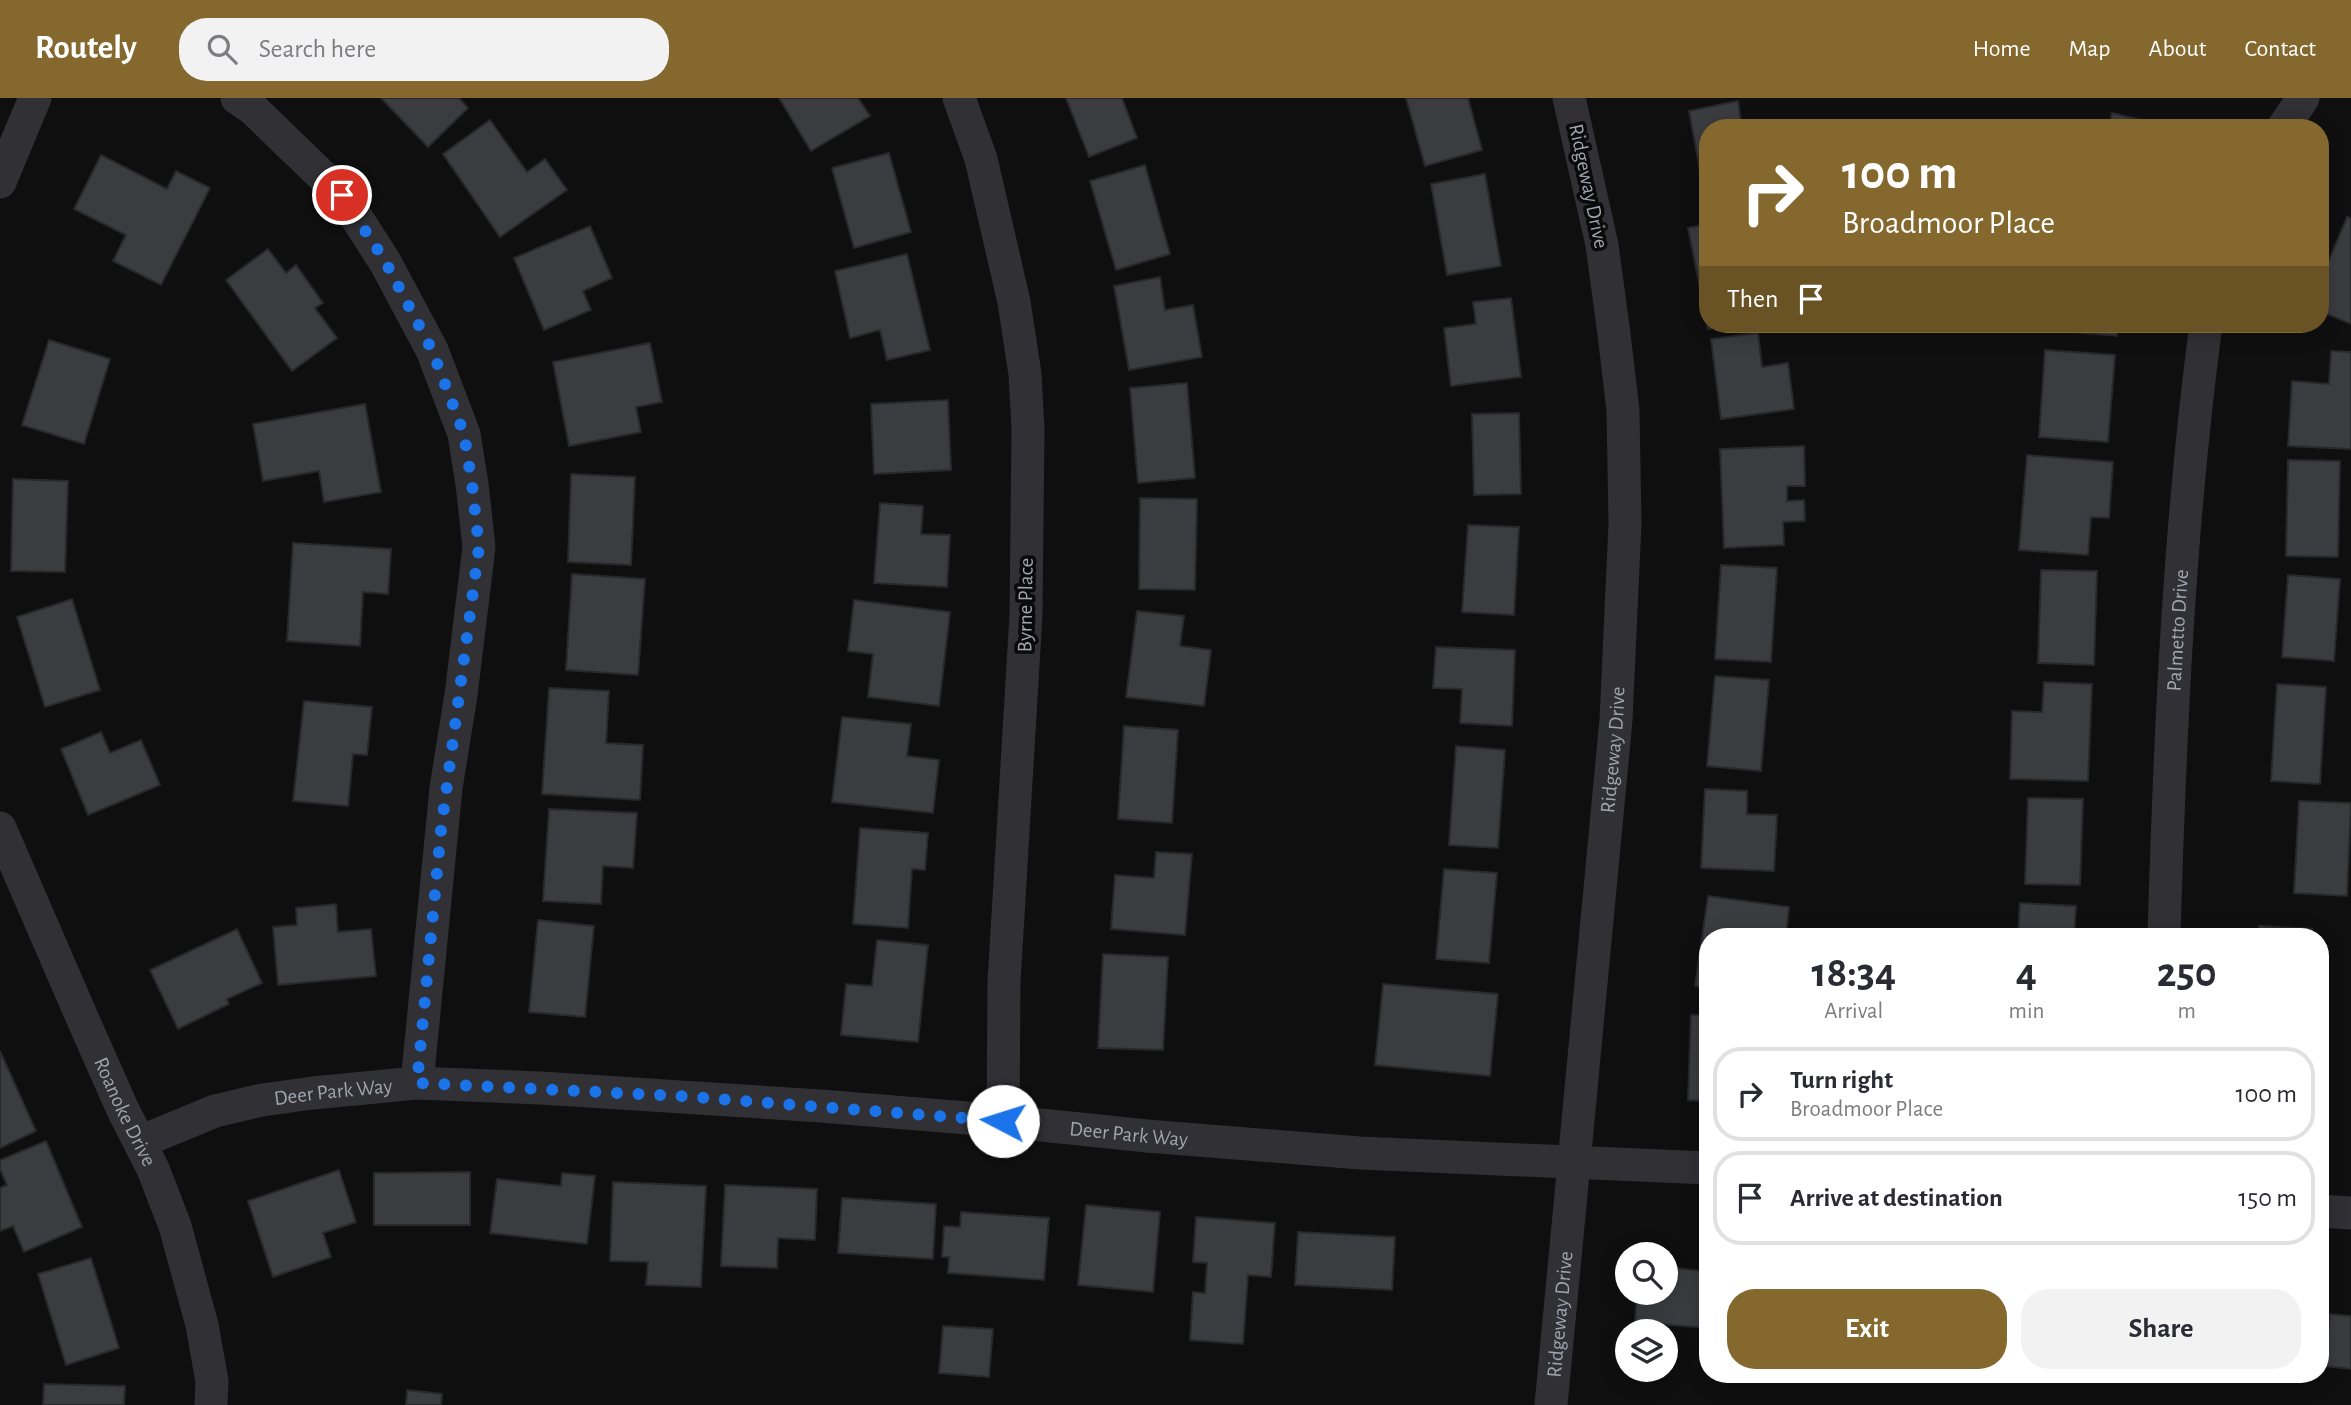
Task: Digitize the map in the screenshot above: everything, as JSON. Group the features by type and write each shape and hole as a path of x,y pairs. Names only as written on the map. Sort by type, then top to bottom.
{"street":[{"path":"0,183 35,98"},
{"path":"237,98 253,109 342,195 385,261 432,350 464,434 479,547 440,836 417,1083"},
{"name":"Byrne Place","path":"960,98 981,159 1014,302 1025,374 1028,429 1026,615 1004,982 1003,1121"},
{"name":"Ridgeway Drive","path":"1551,1405 1616,720 1625,523 1623,410 1614,334 1602,245 1569,98"},
{"path":"2289,119 2303,98"},
{"name":"Palmetto Drive","path":"2164,928 2170,744 2187,474 2205,333"},
{"name":"Roanoke Drive","path":"0,828 84,1022 153,1169 175,1226 202,1325 212,1381 211,1405"},
{"name":"Deer Park Way","path":"140,1142 215,1111 262,1100 417,1083 680,1096 1003,1121 1346,1152 1699,1168"},
{"path":"2329,1212 2351,1213"}],"building":[{"path":"381,98 459,98 468,108 428,147"},
{"path":"779,98 858,98 870,116 811,151"},
{"path":"1066,98 1122,98 1137,138 1089,157"},
{"path":"1406,98 1468,98 1482,150 1425,166"},
{"path":"1738,101 1741,119 1699,119 1699,166 1689,111"},
{"path":"2112,113 2137,119 2111,119"},
{"path":"490,120 527,172 545,159 567,190 500,237 443,154"},
{"path":"889,153 911,232 854,248 832,168"},
{"path":"101,155 167,189 176,171 210,188 161,285 113,261 126,235 74,209"},
{"path":"1145,165 1170,254 1116,270 1090,181"},
{"path":"1485,174 1501,266 1447,275 1431,184"},
{"path":"2347,217 2351,218 2351,324 2329,315 2329,260"},
{"path":"590,226 612,278 583,291 591,310 544,330 514,258"},
{"path":"1699,226 1699,284 1688,228"},
{"path":"268,249 286,273 296,265 323,303 315,308 337,338 292,371 226,280"},
{"path":"907,254 930,350 887,360 880,330 850,338 835,271"},
{"path":"1160,277 1165,310 1193,305 1202,357 1129,370 1114,286"},
{"path":"1511,298 1521,377 1451,386 1444,328 1476,324 1473,302"},
{"path":"1758,333 1762,367 1788,363 1794,409 1721,419 1711,339"},
{"path":"2084,333 2117,333 2117,336"},
{"path":"49,340 110,359 84,444 22,425"},
{"path":"650,343 662,402 636,407 641,432 569,446 553,362"},
{"path":"2045,350 2115,355 2108,442 2039,437"},
{"path":"2331,351 2351,352 2351,449 2288,446 2292,381 2329,384"},
{"path":"1187,383 1195,478 1138,483 1130,388"},
{"path":"948,400 951,470 874,474 871,404"},
{"path":"365,404 381,492 324,502 319,471 263,481 253,424"},
{"path":"1519,413 1521,494 1474,495 1472,414"},
{"path":"1804,446 1805,486 1787,486 1787,501 1804,500 1805,521 1783,522 1784,545 1724,548 1720,449"},
{"path":"2027,455 2113,462 2109,518 2091,517 2088,555 2019,550"},
{"path":"2288,460 2340,461 2338,557 2286,556"},
{"path":"571,474 635,477 631,565 568,562"},
{"path":"13,479 68,481 65,572 11,571"},
{"path":"1140,498 1197,499 1195,590 1139,589"},
{"path":"880,503 923,506 921,534 950,535 947,587 874,583"},
{"path":"1468,525 1519,527 1514,615 1462,612"},
{"path":"293,543 391,549 388,594 363,592 360,646 287,641"},
{"path":"1721,565 1777,568 1771,662 1715,659"},
{"path":"2041,570 2097,571 2094,665 2038,663"},
{"path":"572,574 645,579 638,675 566,670"},
{"path":"2288,575 2340,579 2334,661 2282,657"},
{"path":"72,599 100,690 45,707 17,617"},
{"path":"854,600 950,612 939,706 868,697 873,654 848,651"},
{"path":"1137,611 1184,616 1180,646 1211,650 1204,706 1126,697"},
{"path":"1436,647 1515,650 1512,726 1460,723 1462,689 1433,688"},
{"path":"1715,676 1769,680 1761,771 1707,766"},
{"path":"2044,682 2092,684 2088,781 2010,779 2012,711 2042,712"},
{"path":"2277,684 2326,687 2320,784 2271,781"},
{"path":"549,688 609,691 606,743 643,745 640,800 542,794"},
{"path":"304,701 372,707 367,755 353,754 348,806 293,801"},
{"path":"842,717 911,724 907,756 939,760 933,813 832,802"},
{"path":"1124,726 1178,730 1172,823 1118,819"},
{"path":"101,732 110,753 141,740 160,785 88,815 61,749"},
{"path":"1456,746 1505,750 1498,848 1449,845"},
{"path":"1705,789 1747,791 1747,814 1777,815 1774,871 1701,868"},
{"path":"2028,798 2083,799 2080,885 2025,884"},
{"path":"2299,801 2351,803 2347,896 2294,893"},
{"path":"549,809 637,813 633,868 603,866 601,904 543,901"},
{"path":"860,828 928,833 925,870 912,869 908,928 853,924"},
{"path":"1156,852 1192,854 1185,935 1111,929 1115,875 1154,878"},
{"path":"1444,869 1497,873 1489,963 1436,959"},
{"path":"1708,896 1789,907 1787,928 1703,928"},
{"path":"2020,903 2076,906 2075,928 2018,928"},
{"path":"336,904 338,932 371,929 376,976 278,985 273,927 297,925 296,908"},
{"path":"538,920 594,926 585,1017 529,1012"},
{"path":"2259,926 2294,928 2259,928"},
{"path":"237,929 262,983 227,999 229,1004 178,1029 150,970"},
{"path":"877,940 928,945 918,1042 841,1035 846,984 872,986"},
{"path":"1103,954 1168,957 1163,1050 1098,1048"},
{"path":"1699,958 1699,987 1695,986"},
{"path":"1383,984 1498,994 1490,1076 1375,1065"},
{"path":"1691,1015 1699,1015 1699,1101 1688,1100"},
{"path":"0,1051 36,1131 0,1148"},
{"path":"46,1141 82,1227 24,1252 13,1226 0,1231 0,1188 7,1185 0,1169 0,1160"},
{"path":"339,1170 356,1222 323,1233 331,1257 273,1277 248,1201"},
{"path":"470,1172 470,1225 374,1225 374,1173"},
{"path":"562,1173 595,1176 587,1244 490,1233 497,1179 561,1186"},
{"path":"613,1182 706,1186 701,1287 646,1285 648,1262 610,1261"},
{"path":"725,1185 817,1189 815,1240 778,1238 777,1268 721,1266"},
{"path":"842,1198 936,1204 933,1259 838,1253"},
{"path":"1086,1205 1160,1212 1153,1292 1078,1285"},
{"path":"961,1212 1049,1218 1044,1280 948,1273 949,1257 942,1257 944,1226 960,1227"},
{"path":"1196,1217 1275,1223 1271,1277 1248,1275 1243,1344 1190,1340 1193,1292 1205,1293 1207,1263 1193,1262"},
{"path":"1298,1232 1395,1237 1392,1290 1295,1285"},
{"path":"91,1258 119,1348 66,1365 38,1274"},
{"path":"1678,1268 1699,1271 1699,1327 1678,1326 1678,1319 1635,1319 1636,1305 1678,1305"},
{"path":"2330,1314 2351,1316 2351,1369 2329,1366"},
{"path":"943,1326 993,1329 989,1377 939,1373"},
{"path":"44,1384 125,1386 124,1405 43,1405"},
{"path":"407,1390 442,1394 441,1405 406,1405"}],"route":[{"path":"342,195 385,261 432,350 464,434 479,547 436,872 417,1083 680,1096 1003,1121"}]}
